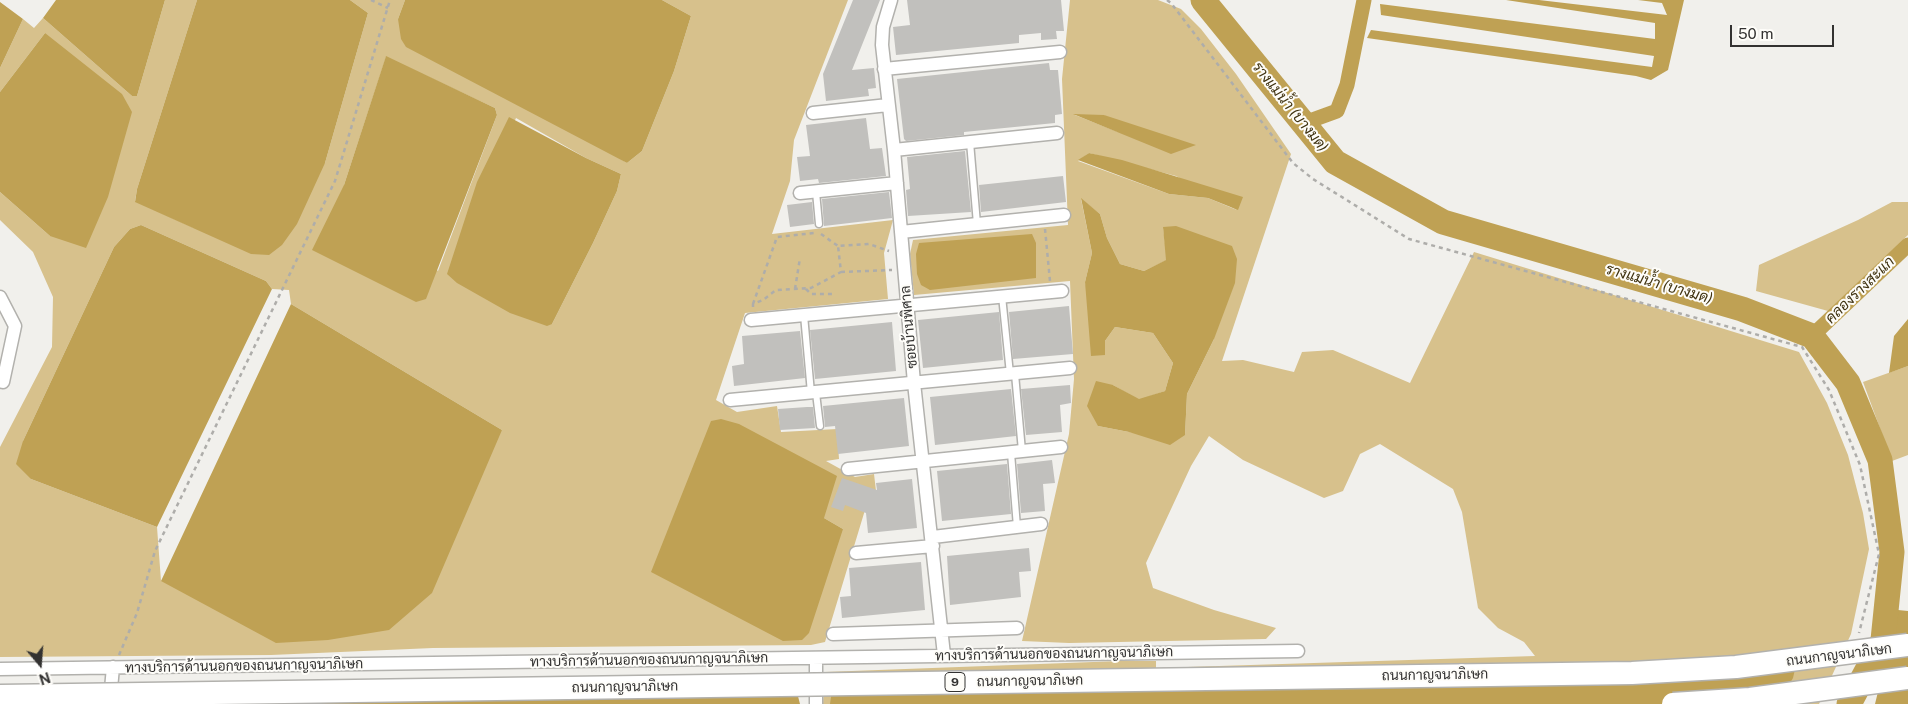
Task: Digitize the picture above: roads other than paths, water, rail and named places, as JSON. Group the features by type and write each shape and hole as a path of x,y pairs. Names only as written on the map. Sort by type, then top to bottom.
{"highway":[{"name":"ถนนกาญจนาภิเษก","path":"0,696 1632,673 1745,666 1908,645"},
{"path":"1673,704 1750,700 1908,678"}],"street":[{"name":"ซอยบ้านพิศาล","path":"891,0 883,27 884,69 894,150 914,384 933,541 944,655"},
{"path":"884,69 1060,52"},
{"path":"813,113 888,105"},
{"path":"894,150 1057,133"},
{"path":"800,193 897,183"},
{"path":"901,232 1064,215"},
{"path":"751,320 1057,292"},
{"path":"0,296 15,326 3,382"},
{"path":"730,400 1070,368"},
{"path":"848,469 1061,447"},
{"path":"856,553 1041,524"},
{"path":"833,634 941,632 1017,628"},
{"name":"ทางบริการด้านนอกของถนนกาญจนาภิเษก","path":"0,669 1298,651"},
{"path":"816,658 816,704"},
{"path":"110,704 113,667"}],"lane":[{"path":"970,142 977,224"},
{"path":"816,192 819,224"},
{"path":"1002,296 1012,374 1017,527"},
{"path":"804,315 820,426"}],"waterway":[{"name":"รางแม่น้ำ (บางมด)","path":"1203,0 1335,162 1443,222 1742,309 1812,336 1848,383 1880,460 1892,552 1883,640 1849,704"},
{"path":"1304,123 1337,111 1347,85 1364,0"},
{"name":"คลองรางสะแก","path":"1812,336 1908,245"},
{"path":"1866,673 1903,651"}]}
